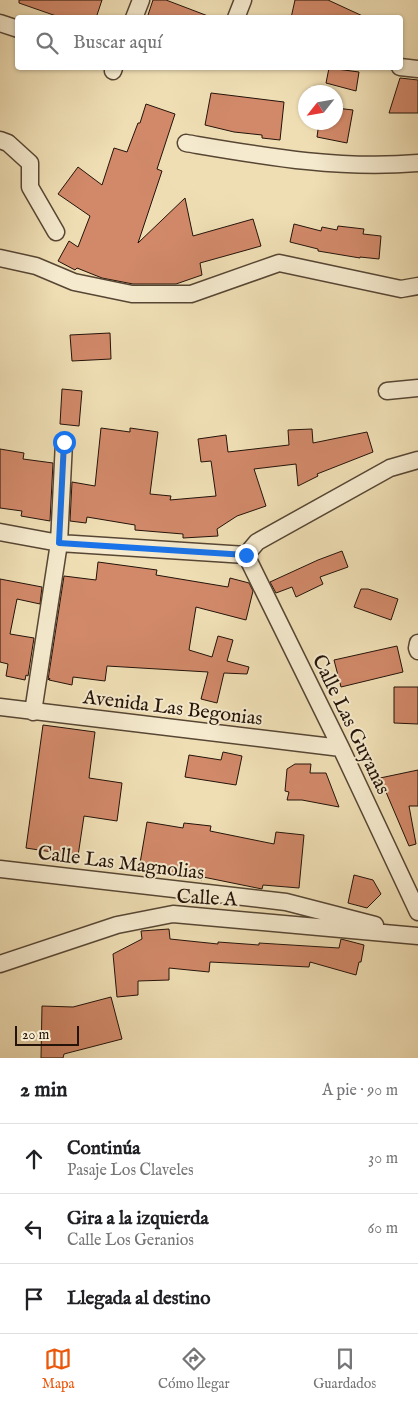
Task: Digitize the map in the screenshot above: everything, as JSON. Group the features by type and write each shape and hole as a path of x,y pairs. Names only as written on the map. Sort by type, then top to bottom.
{"street":[{"path":"135,15 141,0"},
{"path":"237,15 243,0"},
{"path":"0,23 15,28"},
{"path":"403,67 418,68"},
{"path":"0,140 8,143 30,164 30,188 56,232"},
{"path":"186,142 272,158 338,164 410,163"},
{"path":"0,258 36,266 74,282 132,294 191,294 279,263 401,289 418,286"},
{"path":"387,391 418,388"},
{"path":"32,712 59,543 64,442"},
{"path":"0,532 59,543 246,555 257,542 390,468 418,460"},
{"name":"Calle Las Guyanas","path":"246,555 341,748 418,912"},
{"path":"418,643 418,651"},
{"name":"Avenida Las Begonias","path":"0,707 341,748"},
{"name":"Calle Las Magnolias","path":"0,869 286,902 415,936"},
{"name":"Calle A","path":"0,964 117,925 173,914 415,936"}],"building":[{"path":"19,0 102,0 97,15 53,15 19,3"},
{"path":"153,0 166,0 205,15 148,15"},
{"path":"295,0 328,0 360,15 292,15"},
{"path":"329,70 359,72 356,91 343,88 343,85 326,83"},
{"path":"400,78 418,80 418,113 389,113"},
{"path":"211,93 284,102 280,140 262,138 262,135 234,132 205,125"},
{"path":"146,104 175,114 157,169 162,171 138,243 185,198 193,236 253,219 261,246 200,263 202,275 176,284 133,284 102,278 77,268 75,270 58,261 69,241 78,247 90,216 58,194 78,167 102,185 114,148 127,152"},
{"path":"343,109 353,110 347,143 317,137 318,130 343,130"},
{"path":"294,224 321,231 322,227 337,230 338,226 364,229 363,234 381,236 379,259 318,251 318,249 290,242"},
{"path":"110,333 111,359 72,361 70,335"},
{"path":"62,389 82,391 79,426 60,424"},
{"path":"101,428 130,432 130,428 158,432 150,494 171,496 170,500 216,496 211,461 201,462 198,439 226,435 228,452 289,445 288,430 312,429 313,443 367,432 373,452 317,474 318,476 298,486 296,464 254,469 266,506 237,516 217,529 218,536 183,538 183,534 135,530 135,525 87,517 86,523 70,521 72,482 95,486"},
{"path":"0,449 24,453 23,459 53,463 50,521 21,516 22,511 0,508"},
{"path":"342,551 348,567 320,577 323,584 296,597 292,587 276,593 270,582 318,560"},
{"path":"98,562 157,570 156,575 228,587 230,578 249,583 253,591 246,620 196,607 189,650 212,657 218,636 233,640 227,661 249,667 247,674 224,673 217,703 201,699 208,672 107,666 105,681 73,677 72,685 49,680 50,678 48,680 64,576 96,580"},
{"path":"0,579 42,587 40,604 17,599 10,634 34,638 28,676 26,675 25,680 6,676 8,664 0,662"},
{"path":"361,589 368,589 398,599 391,620 354,607"},
{"path":"397,646 403,672 341,687 334,660"},
{"path":"394,687 418,687 418,724 394,723"},
{"path":"43,725 95,732 89,778 122,783 117,821 84,816 78,856 26,848"},
{"path":"223,752 242,756 236,785 185,777 189,755 221,760"},
{"path":"295,764 311,764 310,773 326,773 339,807 302,800 287,800 289,792 285,791 287,769"},
{"path":"418,770 418,806 409,806 416,844 409,846 380,778"},
{"path":"147,822 183,828 184,823 211,826 210,831 274,844 276,832 304,835 299,888 263,885 262,889 203,877 202,880 139,869"},
{"path":"354,875 373,880 381,894 367,908 348,903"},
{"path":"169,929 170,939 218,944 218,942 259,945 259,943 339,948 341,939 364,945 356,975 310,962 309,967 210,962 209,972 169,968 169,980 138,981 138,995 117,997 113,954 142,939 141,931"},
{"path":"111,997 122,1039 64,1054 63,1058 41,1058 42,1006 73,1007"}],"route":[{"path":"64,442 59,543 246,555"}]}
